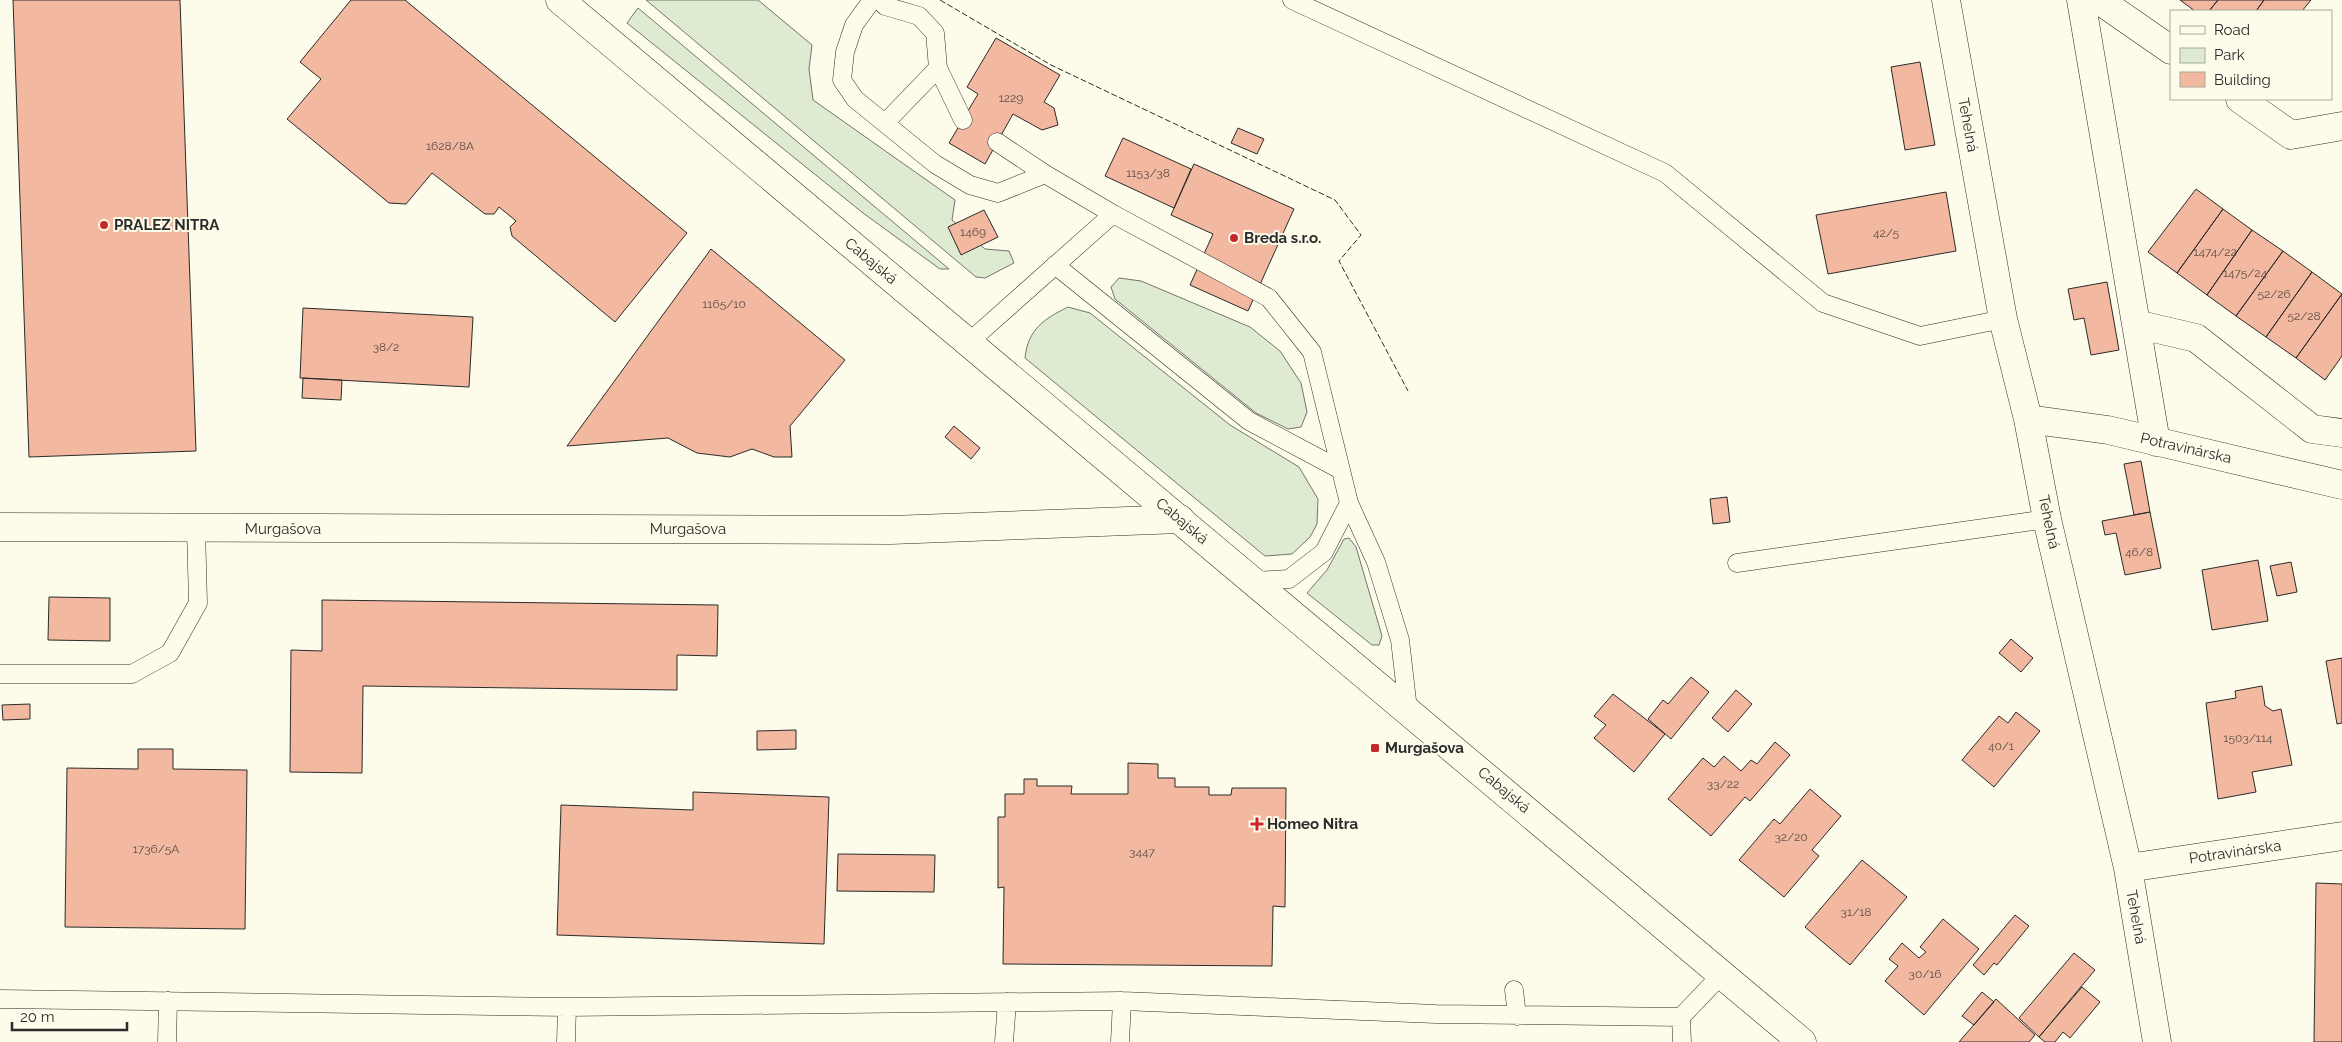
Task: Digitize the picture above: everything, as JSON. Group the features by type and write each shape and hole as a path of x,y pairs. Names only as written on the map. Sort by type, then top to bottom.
{"street":[{"name":"Cabajská","path":"560,0 1408,709 1802,1042"},
{"name":"Tehelná","path":"1946,0 2003,319 2028,419 2048,519 2128,868 2157,1042"},
{"path":"2081,0 2156,442"},
{"path":"2100,0 2170,49"},
{"path":"2241,100 2292,135 2342,126"},
{"path":"2136,324 2196,338 2312,429 2342,434"},
{"name":"Potravinárska","path":"2028,419 2108,430 2342,485"},
{"name":"Murgašova","path":"0,527 890,530 1180,519"},
{"name":"Potravinárska","path":"2128,868 2342,836"}],"lane":[{"path":"872,0 854,25 844,52 842,80 855,99 886,122 935,164 970,185 998,193 1045,174"},
{"path":"879,0 885,6 919,16 935,33 938,68 963,120"},
{"path":"1292,0 1665,173 1823,303 1920,336 2003,319"},
{"path":"886,122 938,68"},
{"path":"997,142 1045,174 1113,214 1269,298 1312,352 1349,503 1376,562 1400,640 1408,709"},
{"path":"968,343 1113,214"},
{"path":"1055,266 1249,420 1341,470"},
{"path":"1253,581 1289,579 1324,552 1349,503"},
{"path":"1737,563 2048,519"},
{"path":"0,674 132,674 170,653 198,604 196,528"},
{"path":"1682,1042 1681,1017 1722,974"},
{"path":"1514,990 1517,1016"},
{"path":"0,999 568,1007 1122,1001 1436,1014 1681,1017"},
{"path":"167,1042 168,1001"},
{"path":"1120,1042 1122,1001"},
{"path":"1004,1042 1007,1002"},
{"path":"566,1042 568,1007"}],"green space":[{"path":"646,0 758,0 812,45 809,69 813,100 955,200 952,220 985,249 1009,251 1014,263 985,278 976,277"},
{"path":"638,8 949,269 940,269 863,213 627,23"},
{"path":"1119,278 1141,281 1250,327 1280,351 1301,383 1307,412 1301,427 1288,429 1256,413 1115,299 1111,287"},
{"path":"1068,307 1090,313 1230,425 1299,467 1318,499 1317,524 1310,537 1292,554 1265,556 1025,358 1030,339 1039,326"},
{"path":"1349,538 1356,547 1382,636 1379,645 1372,645 1307,593 1327,570 1344,539"}],"building":[{"name":"PRALEZ NITRA","path":"13,0 180,0 196,451 29,457"},
{"path":"351,0 405,0 687,233 615,322 512,236 510,227 516,221 499,207 494,214 485,214 432,173 406,204 389,203 287,119 321,79 300,62"},
{"path":"2180,0 2218,0 2210,10 2194,10"},
{"path":"2218,0 2264,0 2257,10 2210,10"},
{"path":"2264,0 2311,0 2303,10 2257,10"},
{"path":"996,38 1060,75 1044,102 1054,108 1058,125 1042,130 1013,114 985,164 949,143 978,94 967,87"},
{"path":"1920,62 1935,145 1905,150 1891,67"},
{"path":"1238,128 1264,139 1257,154 1231,143"},
{"path":"1123,138 1191,169 1174,208 1105,176"},
{"path":"1194,164 1294,209 1248,311 1190,285 1213,234 1171,215"},
{"path":"2196,189 2223,209 2177,273 2148,252"},
{"path":"1946,192 1956,251 1828,274 1816,215"},
{"path":"2223,209 2252,230 2207,295 2177,273"},
{"path":"984,210 998,237 961,255 948,227"},
{"path":"2252,230 2283,251 2236,316 2207,295"},
{"path":"711,249 845,360 790,426 792,457 774,457 752,449 730,457 697,453 668,438 567,446"},
{"path":"2283,251 2312,272 2266,337 2236,316"},
{"path":"2312,272 2342,294 2296,358 2266,337"},
{"path":"2107,282 2119,350 2091,355 2084,318 2074,320 2068,289"},
{"path":"2342,294 2342,356 2325,380 2296,358"},
{"path":"303,308 473,317 469,387 300,378"},
{"path":"303,378 342,380 341,400 302,398"},
{"path":"954,426 980,448 971,459 945,437"},
{"path":"2141,461 2150,512 2134,515 2124,464"},
{"path":"1727,497 1730,522 1713,524 1710,499"},
{"path":"2150,512 2161,568 2125,575 2116,533 2105,535 2102,521"},
{"path":"2258,560 2268,621 2212,630 2202,570"},
{"path":"2291,562 2297,592 2277,596 2270,566"},
{"path":"49,597 110,598 110,641 48,640"},
{"path":"322,600 718,605 717,656 677,655 677,690 363,686 362,773 290,772 291,650 322,651"},
{"path":"2011,639 2033,658 2021,672 1999,653"},
{"path":"2342,658 2342,723 2337,724 2326,661"},
{"path":"1691,677 1709,692 1671,739 1648,719 1663,700 1668,704"},
{"path":"2262,686 2265,706 2273,711 2281,709 2292,765 2252,772 2256,792 2218,799 2206,703 2236,698 2235,691"},
{"path":"1736,690 1752,704 1728,732 1712,718"},
{"path":"1613,694 1665,734 1634,772 1594,738 1606,725 1594,716"},
{"path":"30,704 30,719 3,720 2,705"},
{"path":"2016,712 2040,731 1994,787 1962,760 1999,716 2008,723"},
{"path":"796,730 796,749 757,750 757,731"},
{"path":"1775,742 1790,755 1750,801 1745,797 1711,836 1668,799 1703,758 1714,767 1724,756 1741,771 1751,760 1757,764"},
{"path":"138,749 173,749 173,769 247,770 245,929 65,927 67,768 138,769"},
{"path":"1128,763 1158,764 1158,778 1175,778 1175,787 1209,787 1209,795 1231,795 1232,788 1286,788 1285,907 1273,906 1272,966 1003,964 1004,887 998,888 998,817 1005,817 1005,794 1024,794 1024,779 1037,779 1037,786 1072,786 1071,794 1128,794"},
{"path":"1810,789 1841,816 1812,850 1819,856 1784,897 1739,860 1774,819 1780,824"},
{"path":"693,792 829,797 824,944 557,935 561,805 693,810"},
{"path":"838,854 935,855 934,892 837,891"},
{"path":"1862,860 1907,897 1850,965 1805,927"},
{"path":"2316,883 2342,884 2342,1042 2314,1042"},
{"path":"2015,915 2029,926 1997,965 1994,963 1984,975 1973,965"},
{"path":"1943,919 1979,949 1924,1015 1885,981 1898,966 1889,959 1902,943 1919,958 1926,952 1920,947"},
{"path":"2074,953 2095,970 2039,1037 2019,1018"},
{"path":"2082,987 2100,1002 2070,1038 2063,1032 2055,1042 2045,1042 2039,1037"},
{"path":"1982,992 1994,1002 1974,1025 1962,1016"},
{"path":"1996,999 2035,1035 2029,1042 1959,1042"}],"fence":[{"path":"940,0 1051,65 1335,200 1361,235 1339,261 1408,391"}],"place":[{"name":"PRALEZ NITRA","path":"104,225"},
{"name":"Breda s.r.o.","path":"1234,238"},
{"name":"Murgašova","path":"1375,748"},
{"name":"Homeo Nitra","path":"1257,824"}]}
